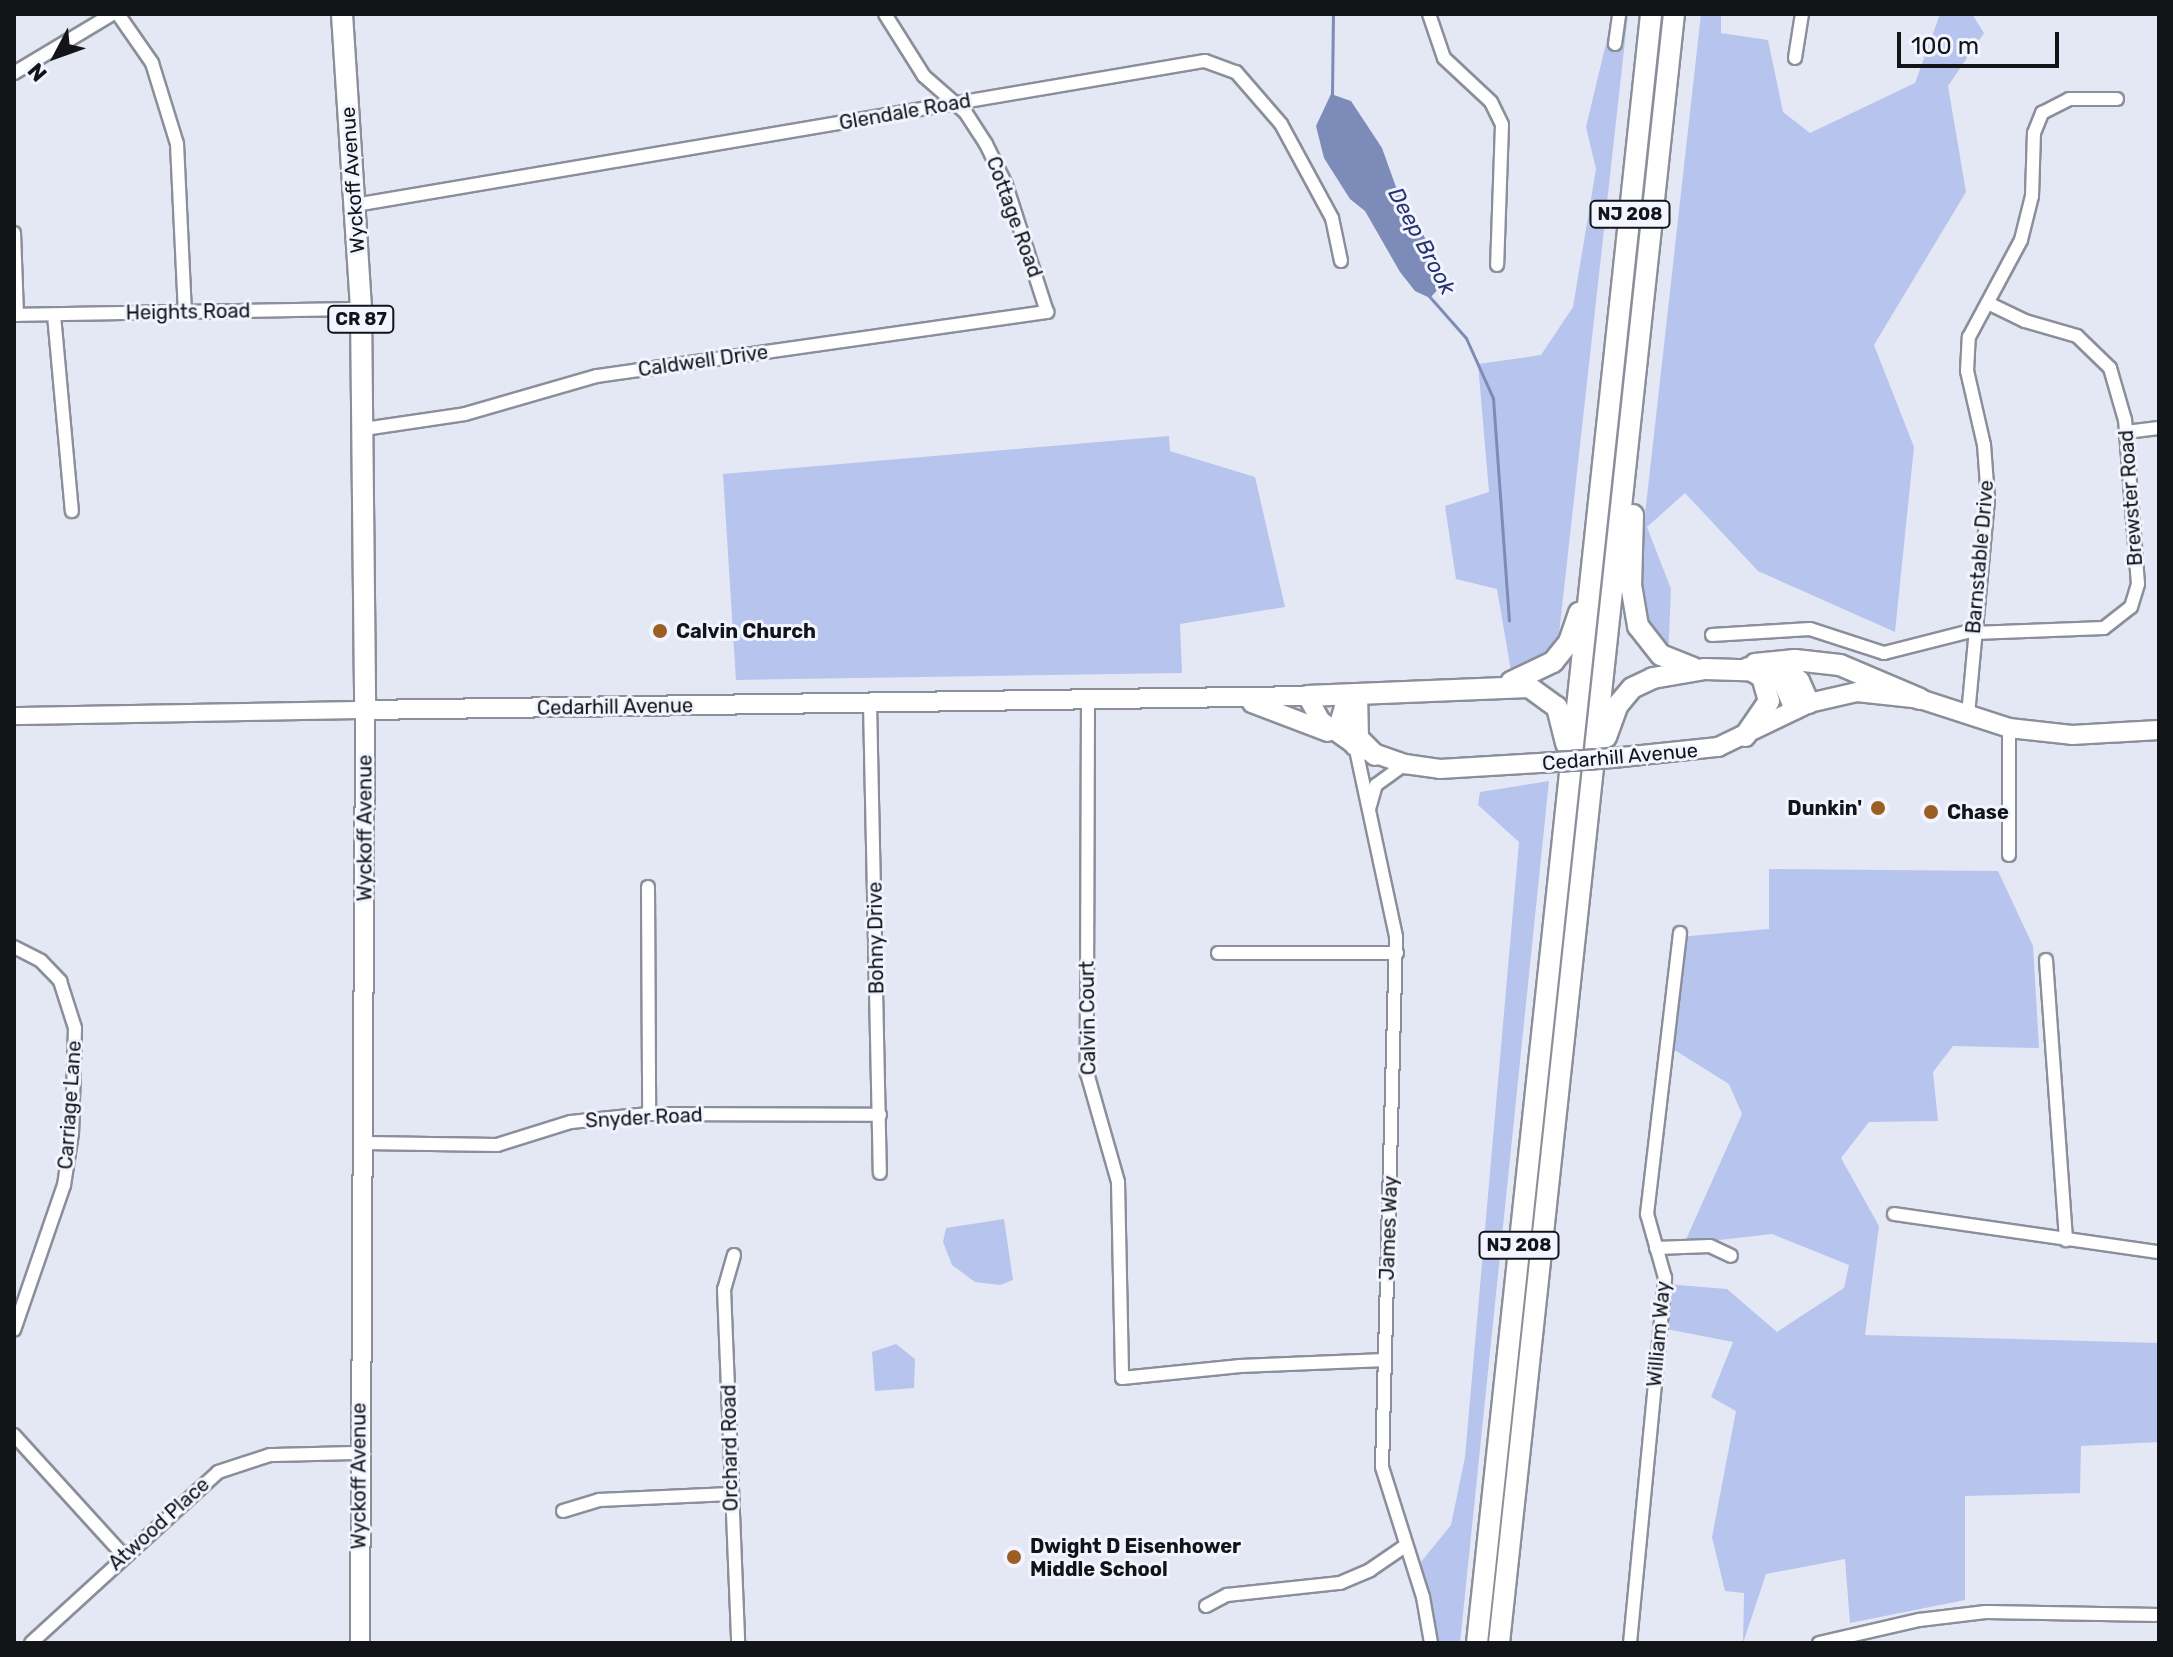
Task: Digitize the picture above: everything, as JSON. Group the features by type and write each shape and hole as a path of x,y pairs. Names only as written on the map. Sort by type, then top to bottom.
{"main road":[{"name":"Wyckoff Avenue","path":"342,14 361,309 364,429 364,1143 358,1453 360,1643"},
{"name":"NJ 208","path":"1477,1643 1651,14"},
{"name":"NJ 208","path":"1499,1643 1674,14"},
{"path":"1636,367 1631,553 1635,613 1644,637 1661,655 1705,669"},
{"path":"1307,696 1503,684 1542,671 1569,642 1600,491"},
{"path":"1575,938 1611,716 1623,696 1642,682 1705,669 1768,662 1840,665 1920,699"},
{"path":"1768,662 1794,674 1802,706"},
{"path":"1739,666 1778,676 1802,706"},
{"path":"1739,666 1755,671 1769,693 1766,711 1745,736"},
{"path":"1503,684 1539,691 1562,716 1562,847"},
{"name":"Cedarhill Avenue","path":"1216,698 1277,710 1375,755 1405,764 1449,769 1697,751 1745,736 1802,706 1857,692 1920,699 2009,728 2072,735 2159,730"},
{"path":"1355,745 1341,721 1346,703 1357,694"},
{"path":"1357,694 1358,738 1375,755"},
{"name":"Cedarhill Avenue","path":"365,710 1307,696 1321,721 1355,745"}],"street":[{"path":"14,73 115,14 152,63 177,144 185,312"},
{"name":"Cottage Road","path":"885,14 924,76 954,104 986,144 1006,185 1047,312"},
{"path":"1429,14 1444,58 1491,102 1502,125 1497,265"},
{"path":"1615,44 1619,14"},
{"path":"1795,58 1802,14"},
{"name":"Glendale Road","path":"355,205 1205,61 1228,66 1253,88 1290,139 1332,218 1341,261"},
{"name":"Barnstable Drive","path":"1968,715 1988,473 1967,354 1974,323 2013,259 2028,218 2034,133 2042,113 2069,99 2117,99"},
{"path":"14,233 16,315"},
{"name":"Brewster Road","path":"1712,635 1810,629 1884,653 1974,631 2093,630 2115,623 2131,607 2138,584 2126,432 2116,382 2089,344 1988,303"},
{"name":"Heights Road","path":"16,315 361,309"},
{"name":"Caldwell Drive","path":"364,429 465,414 597,376 1047,312"},
{"path":"54,315 72,511"},
{"path":"2126,432 2159,428"},
{"name":"Calvin Court","path":"1088,701 1087,1073 1118,1182 1122,1378 1385,1360"},
{"name":"Bohny Drive","path":"870,703 880,1173"},
{"name":"Cedarhill Avenue","path":"14,716 365,710"},
{"path":"2009,728 2009,855"},
{"name":"James Way","path":"1355,745 1361,789 1393,905 1397,953 1382,1467 1423,1597 1431,1643"},
{"path":"1369,809 1376,785 1405,764"},
{"path":"648,887 649,1114"},
{"name":"William Way","path":"1630,1643 1665,1278 1647,1214 1680,933"},
{"name":"Carriage Lane","path":"14,947 41,961 60,981 75,1028 72,1133 64,1185 14,1330"},
{"path":"1218,953 1397,953"},
{"path":"2046,960 2066,1240"},
{"name":"Snyder Road","path":"364,1143 497,1145 571,1122 649,1114 880,1115"},
{"path":"1894,1214 2159,1252"},
{"path":"1656,1248 1710,1246 1731,1256"},
{"name":"Orchard Road","path":"734,1255 724,1289 738,1643"},
{"path":"14,1435 124,1556"},
{"name":"Atwood Place","path":"31,1643 204,1481 235,1463 270,1455 358,1453"},
{"path":"563,1511 599,1500 730,1494"},
{"path":"1206,1606 1227,1595 1340,1583 1370,1570 1405,1546"},
{"path":"1819,1643 1919,1620 1986,1612 2159,1615"}],"shaded area":[{"path":"1613,14 1628,14 1557,652 1511,671 1497,589 1456,579 1445,506 1489,492 1478,364 1541,355 1573,307 1596,169 1586,127"},
{"path":"1701,14 1721,14 1721,33 1768,40 1783,112 1810,133 1915,83 1940,14 1972,14 1984,33 1948,86 1966,192 1874,345 1914,447 1895,632 1758,571 1685,493 1647,527 1671,589 1668,660 1633,622"},
{"path":"1169,436 1170,451 1255,477 1285,607 1180,624 1182,673 736,680 723,474"},
{"path":"1549,781 1460,1643 1439,1643 1421,1562 1451,1525 1465,1457 1519,842 1478,805 1480,792"},
{"path":"1769,869 1998,871 2033,946 2039,1048 1953,1046 1933,1072 1938,1121 1869,1122 1841,1158 1879,1226 1865,1335 2159,1343 2159,1442 2081,1446 2080,1493 1965,1496 1965,1600 1850,1623 1845,1559 1766,1574 1743,1643 1744,1593 1725,1591 1712,1537 1736,1411 1711,1397 1733,1342 1661,1328 1666,1284 1727,1289 1777,1332 1844,1288 1849,1265 1772,1234 1684,1244 1742,1114 1729,1084 1668,1046 1678,937 1769,929"},
{"path":"1004,1219 1013,1280 1000,1285 975,1282 952,1265 943,1242 946,1228"},
{"path":"896,1344 915,1359 914,1388 875,1391 872,1352"}],"water":[{"path":"1331,94 1351,101 1382,148 1396,187 1433,252 1440,287 1430,298 1415,291 1400,272 1365,211 1350,199 1324,158 1316,126"}],"waterway":[{"name":"Deep Brook","path":"1332,95 1333,14"},
{"name":"Deep Brook","path":"1429,296 1466,338 1493,398 1509,620"}],"place":[{"name":"Calvin Church","path":"660,631"},
{"name":"Dunkin'","path":"1878,808"},
{"name":"Chase","path":"1931,812"},
{"name":"Dwight D Eisenhower Middle School","path":"1014,1557"}]}
